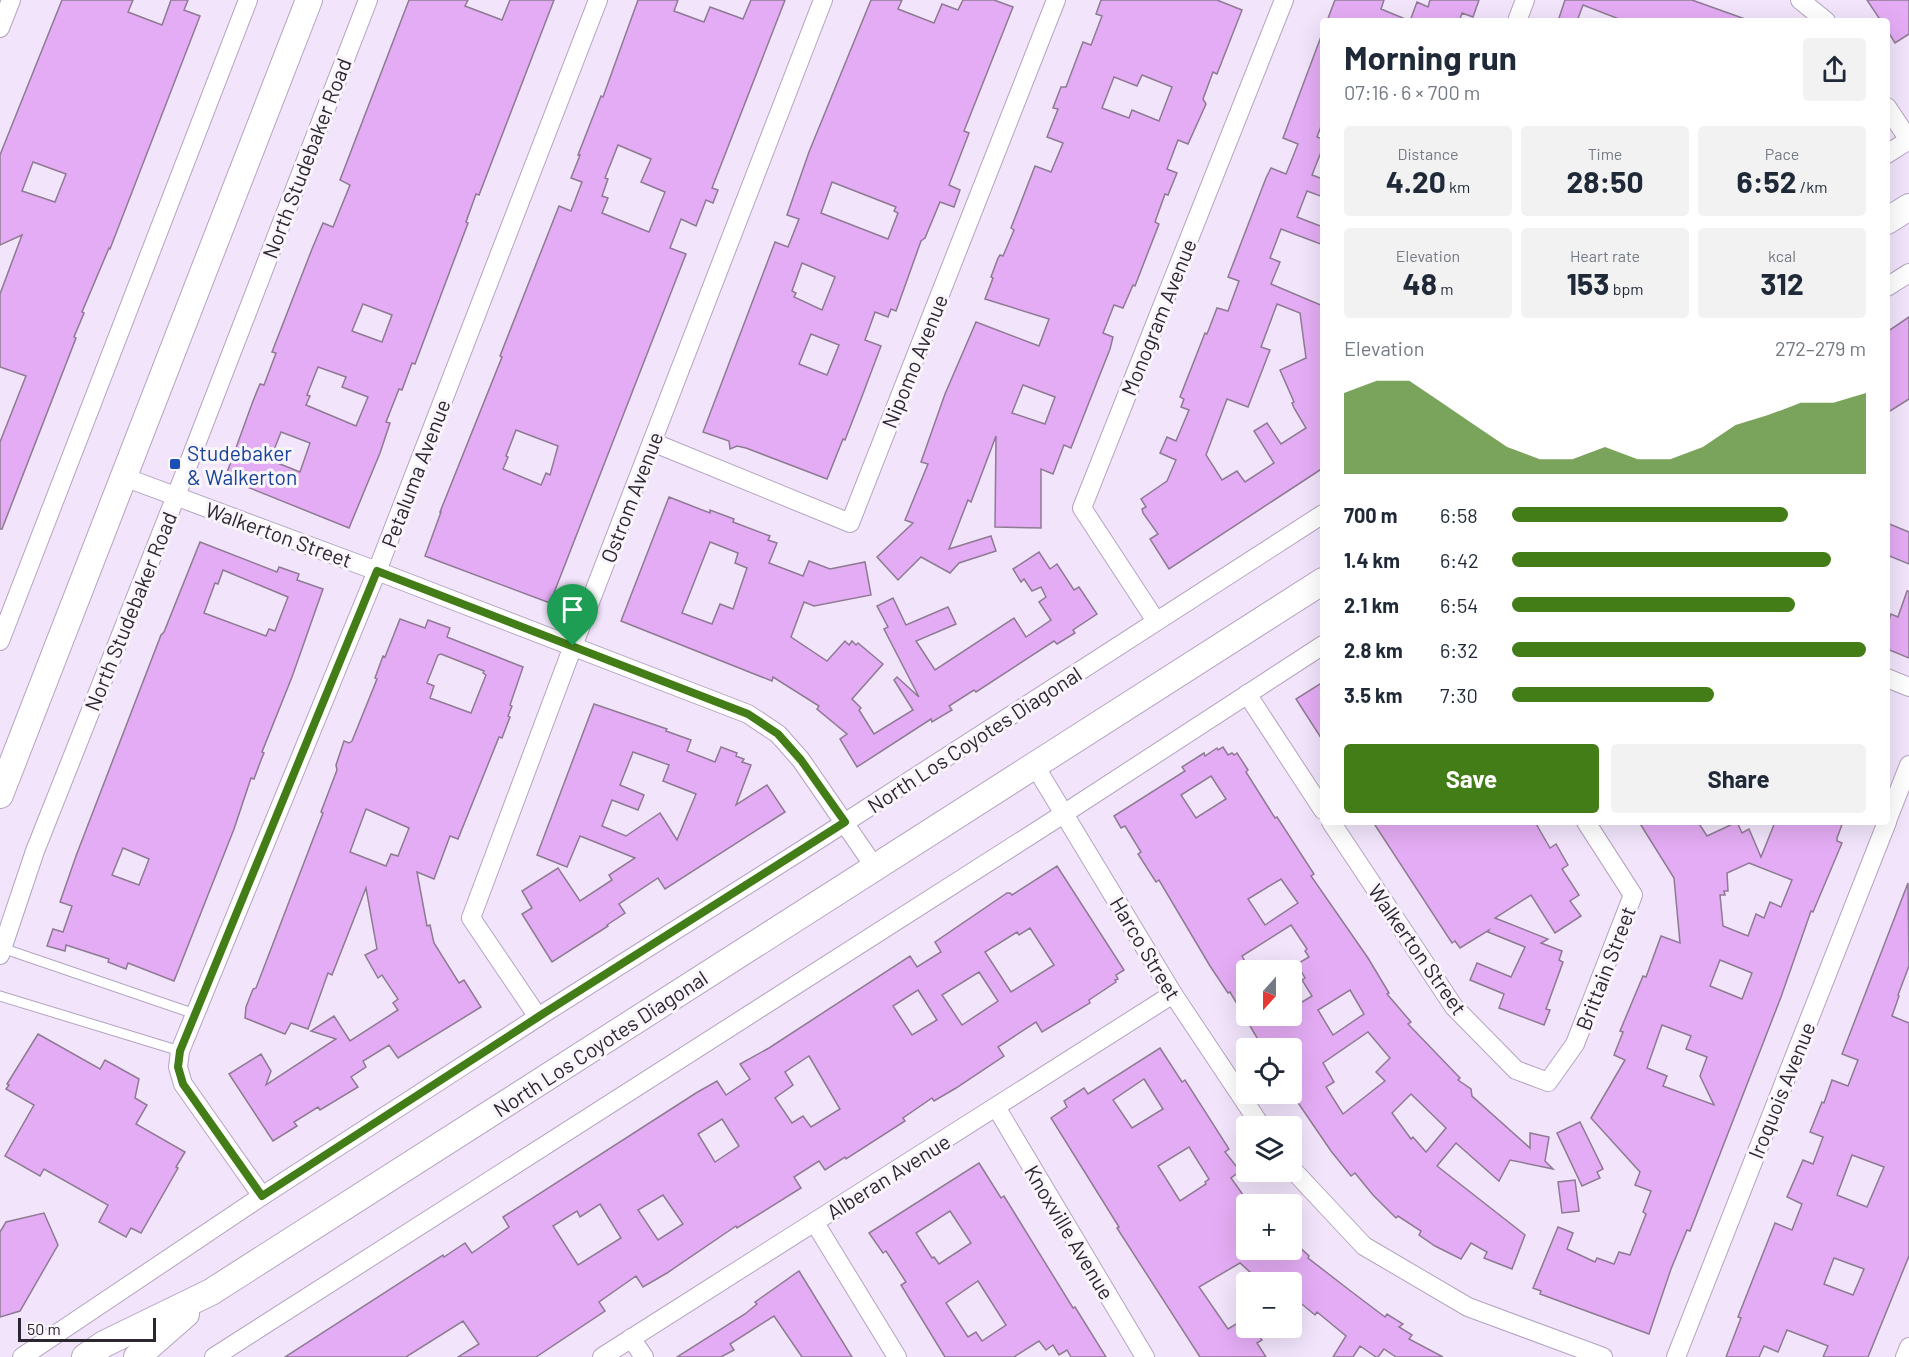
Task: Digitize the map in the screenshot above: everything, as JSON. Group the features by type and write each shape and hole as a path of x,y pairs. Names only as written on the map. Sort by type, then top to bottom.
{"main road":[{"path":"0,795 309,0"},
{"path":"1890,219 1909,207"},
{"name":"North Los Coyotes Diagonal","path":"85,1357 104,1344 211,1292 876,869 1320,583"},
{"name":"North Los Coyotes Diagonal","path":"137,1357 211,1292"}],"street":[{"path":"0,28 11,0"},
{"path":"0,640 249,0"},
{"name":"North Studebaker Road","path":"1,952 35,851 176,496 368,0"},
{"name":"Petaluma Avenue","path":"262,1196 183,1084 178,1067 180,1051 377,571 598,0"},
{"name":"Ostrom Avenue","path":"538,1017 471,918 573,646 823,0"},
{"name":"Nipomo Avenue","path":"652,442 850,523 1056,0"},
{"name":"Monogram Avenue","path":"1156,621 1082,508 1284,0"},
{"path":"1517,18 1525,0"},
{"path":"1800,0 1822,18"},
{"path":"1890,112 1909,140 1890,152"},
{"path":"1890,285 1909,273"},
{"name":"Walkerton Street","path":"124,477 377,571 748,714 778,734 801,760 876,869"},
{"name":"North Los Coyotes Diagonal","path":"22,1357 262,1196 538,1017 1320,516"},
{"path":"214,1357 1065,813 1320,647"},
{"path":"1890,679 1909,687"},
{"path":"1247,694 1320,805"},
{"name":"Iroquois Avenue","path":"1890,814 1909,765"},
{"name":"Harco Street","path":"1035,766 1173,994 1254,1116"},
{"name":"Walkerton Street","path":"1333,825 1454,1007 1516,1070 1548,1082"},
{"name":"Brittain Street","path":"1548,1082 1575,1044 1633,895 1588,825"},
{"name":"Iroquois Avenue","path":"1676,1357 1886,825"},
{"name":"Alberan Avenue","path":"602,1357 1173,994"},
{"name":"Knoxville Avenue","path":"996,1107 1145,1357"},
{"path":"1302,1180 1364,1246 1468,1307 1603,1357"},
{"path":"814,1223 897,1357"},
{"path":"631,1338 644,1357"},
{"path":"1905,1357 1909,1347"}],"lane":[{"path":"1,952 195,1014"},
{"path":"0,996 180,1051"}],"building":[{"path":"62,0 133,0 128,12 162,25 171,0 188,0 184,10 200,16 110,249 82,312 84,313 74,337 76,338 2,529 0,529 0,442 26,376 0,367 0,294 22,235 0,245 0,155","holes":["33,162 66,174 55,202 22,191"]},
{"path":"409,0 468,0 465,6 502,20 510,0 554,0 479,195 476,194 466,222 468,223 415,364 412,363 402,390 399,389 386,422 390,423 380,453 349,528 225,478 260,384 264,385 276,353 272,352 323,223 333,227 350,185 340,180","holes":["363,304 392,315 382,342 352,331","318,367 346,377 342,387 368,397 356,426 306,405 310,396 307,395","281,432 310,443 300,472 270,460"]},
{"path":"638,0 678,0 674,11 704,22 710,7 743,19 751,0 785,0 712,188 718,190 713,203 706,200 696,226 681,219 670,248 686,254 550,603 425,556 559,206 571,211 582,182 571,178 601,96 603,97","holes":["618,145 651,159 641,182 665,192 649,232 602,213 608,198 602,196 608,179 605,178","516,430 558,446 550,475 546,473 541,485 503,469"]},
{"path":"871,0 902,0 898,9 934,23 942,4 958,10 963,0 994,0 1013,7 964,131 969,133 949,185 960,190 954,207 940,202 925,238 921,241 896,311 891,309 888,317 875,312 865,340 881,346 845,440 843,439 827,479 746,448 737,446 730,449 729,441 703,432 775,242 788,247 799,219 787,215 809,152","holes":["832,182 896,207 894,211 898,213 888,239 821,213","802,263 835,277 822,310 794,297 796,293 792,291","811,334 839,345 827,375 799,364"]},
{"path":"1101,0 1217,0 1242,10 1217,74 1213,72 1203,99 1206,104 1188,144 1178,140 1167,169 1177,173 1168,195 1165,194 1155,222 1159,224 1135,286 1133,285 1123,308 1114,305 1103,333 1113,337 1110,349 1071,448 1064,445 1053,474 1041,469 1041,528 995,527 996,436 971,502 968,500 949,549 991,536 996,551 959,563 950,573 921,557 898,580 877,557 913,523 905,520 928,464 921,462 945,394 976,322 1039,346 1049,319 985,299 998,258 1000,255 1003,256 1014,230 1011,228 1035,166 1051,172 1063,143 1047,137 1058,109 1053,108 1061,87 1066,87 1083,42 1091,45 1102,16 1096,14","holes":["1142,75 1172,87 1159,121 1132,110 1129,118 1102,108 1114,77 1137,86","1023,385 1055,397 1045,424 1012,413"]},
{"path":"1335,0 1384,0 1381,9 1403,18 1328,18"},
{"path":"1430,0 1479,0 1473,17 1462,13 1460,18 1411,18 1417,2 1428,7"},
{"path":"1565,0 1692,0 1742,18 1616,18 1583,5 1578,18 1559,18"},
{"path":"1867,0 1909,0 1909,34 1895,43 1890,35 1890,18 1879,18"},
{"path":"1320,39 1320,129 1317,137 1320,138 1320,155 1312,175 1320,178 1320,196 1307,191 1297,217 1320,226 1320,244 1281,229 1270,258 1280,262 1271,284 1320,305 1320,470 1169,569 1150,539 1158,534 1143,513 1142,509 1146,507 1141,499 1167,481 1176,460 1160,453 1167,437 1176,441 1189,410 1181,407 1184,399 1180,397 1217,308 1228,311 1239,281 1228,277 1266,178 1271,168 1286,174 1298,144 1283,138","holes":["1277,304 1300,313 1306,358 1280,370 1294,402 1292,403 1294,408 1306,428 1281,444 1267,423 1254,431 1274,463 1245,482 1237,471 1222,480 1206,455 1227,399 1248,407 1270,350 1261,347"]},
{"path":"1909,317 1909,399 1890,411 1890,330"},
{"path":"669,497 710,513 710,510 734,519 733,522 770,536 768,540 777,543 769,563 803,576 809,561 830,569 865,562 871,595 814,606 804,602 791,637 827,661 845,641 849,645 852,641 856,645 858,643 883,664 852,699 861,708 859,710 874,734 913,710 894,680 897,677 919,697 884,629 888,627 877,606 893,598 906,625 948,607 956,624 916,641 935,670 1014,618 1026,637 1051,620 1039,602 1046,597 1041,587 1032,591 1024,579 1021,582 1013,569 1039,552 1050,569 1057,564 1074,590 1079,587 1097,614 1073,630 1075,633 1057,644 1054,641 976,692 974,690 949,706 952,710 932,722 931,719 857,767 840,739 847,734 817,709 819,706 773,677 772,681 621,621","holes":["710,542 738,553 735,563 747,568 733,609 720,604 712,624 682,613"]},
{"path":"1890,524 1909,532 1909,564 1890,556"},
{"path":"200,542 277,572 279,567 299,574 297,580 323,589 292,677 262,752 264,753 254,779 251,778 234,829 174,981 128,963 126,969 108,962 109,959 66,945 65,951 47,946 53,929 63,932 72,906 60,902","holes":["223,570 288,597 275,631 269,629 266,636 204,613 215,583 218,584","123,848 149,859 139,885 112,875"]},
{"path":"1907,591 1909,591 1909,658 1890,650 1890,617 1891,614 1898,617"},
{"path":"400,619 425,628 428,620 450,628 447,637 523,667 510,705 512,706 508,716 510,717 502,738 499,737 458,839 450,836 434,879 417,872 427,926 430,925 434,943 459,983 464,980 481,1007 398,1058 389,1045 363,1061 366,1067 351,1077 358,1087 320,1110 318,1107 294,1122 297,1126 273,1141 229,1074 261,1054 271,1071 266,1085 336,1039 311,1031 334,1016 350,1041 398,1010 393,1003 398,999 382,975 378,978 365,955 377,949 366,888 332,975 328,973 308,1029 291,1023 285,1034 245,1018 246,1007 253,989 256,988 323,813 321,812 337,770 336,765 344,741 349,743 352,741 377,679 375,678 383,656 385,657","holes":["441,654 484,671 486,675 471,713 430,698 434,686 427,683 438,655","366,809 409,828 398,856 391,854 386,866 350,852"]},
{"path":"1320,684 1320,736 1296,699"},
{"path":"594,704 667,729 666,731 691,740 687,751 715,762 721,747 737,753 736,756 744,759 742,762 751,765 736,805 767,785 785,812 665,889 658,878 619,904 625,913 552,962 522,914 532,908 522,891 558,868 580,901 612,880 609,875 635,858 580,836 567,867 537,855","holes":["633,752 669,765 663,781 696,794 677,840 660,813 626,836 602,826 612,800 638,810 644,795 620,785"]},
{"path":"1223,747 1228,755 1237,753 1248,770 1246,772 1275,818 1277,817 1314,874 1311,876 1368,958 1389,993 1387,994 1411,1022 1408,1024 1460,1078 1458,1080 1471,1089 1472,1096 1530,1148 1530,1133 1549,1137 1545,1161 1553,1169 1510,1160 1499,1181 1456,1143 1437,1166 1525,1235 1512,1269 1484,1258 1487,1252 1471,1243 1461,1259 1435,1246 1419,1235 1421,1231 1398,1216 1396,1218 1355,1173 1351,1176 1299,1104 1302,1104 1302,1038 1257,1038 1250,1026 1302,1026 1302,1002 1312,996 1302,980 1305,978 1302,973 1302,961 1309,957 1305,951 1307,949 1291,925 1242,956 1244,960 1236,960 1236,1002 1210,966 1159,880 1156,882 1138,854 1141,852 1125,826 1121,828 1114,816 1185,771 1182,767 1204,753 1205,756 1217,748 1218,750","holes":["1211,776 1226,799 1196,818 1181,795","1281,879 1298,903 1265,925 1248,899","1350,990 1364,1014 1333,1035 1318,1010","1368,1032 1390,1058 1376,1072 1385,1081 1343,1114 1326,1087 1334,1082 1323,1063","1411,1094 1446,1128 1426,1152 1413,1137 1411,1139 1392,1113"]},
{"path":"1375,825 1537,825 1550,848 1556,844 1568,865 1562,869 1579,895 1570,901 1581,916 1555,933 1531,895 1495,918 1548,939 1541,943 1562,951 1559,960 1563,962 1546,1009 1550,1010 1544,1025 1499,1008 1504,994 1470,980 1477,963 1511,977 1525,947 1488,932 1489,930 1460,948 1455,941 1452,943"},
{"path":"1641,825 1700,825 1707,836 1731,825 1738,825 1742,833 1749,829 1761,857 1774,825 1842,825 1837,841 1842,843 1813,912 1811,911 1781,997 1690,1231 1687,1230 1671,1269 1649,1334 1540,1294 1541,1291 1533,1288 1558,1227 1573,1233 1567,1249 1595,1262 1597,1258 1614,1264 1619,1252 1630,1255 1646,1214 1643,1212 1651,1191 1635,1185 1640,1172 1591,1118 1625,1060 1614,1055 1623,1032 1620,1031 1643,976 1646,977 1661,936 1680,943 1674,878","holes":["1749,863 1792,880 1781,907 1770,902 1764,918 1756,914 1748,936 1723,926 1720,895 1725,895 1724,891 1728,891 1727,873","1720,960 1752,973 1742,999 1710,986","1662,1025 1691,1036 1686,1049 1707,1057 1700,1076 1714,1105 1663,1086 1667,1076 1647,1068"]},
{"path":"1057,866 1124,970 1116,975 1118,979 1115,980 1116,982 1089,1000 1090,1003 1042,1032 1036,1022 998,1047 1004,1056 934,1101 932,1098 903,1118 905,1121 846,1159 845,1157 825,1170 819,1161 794,1177 801,1188 737,1228 736,1226 667,1273 643,1287 636,1276 599,1302 605,1311 536,1357 458,1357 479,1344 463,1321 406,1357 285,1357 443,1255 444,1257 465,1243 472,1253 509,1227 503,1217 696,1093 717,1081 726,1095 750,1079 740,1064 769,1048 910,956 917,967 941,952 935,942 1007,893 1012,895","holes":["1030,928 1054,965 1011,992 985,952 1017,932 1019,935","979,972 998,1001 962,1025 942,995","918,990 937,1020 912,1035 893,1006","809,1056 840,1109 811,1127 803,1116 792,1123 775,1098 793,1085 785,1072","722,1119 739,1146 715,1162 698,1134","663,1195 683,1224 658,1240 638,1210","600,1204 621,1238 578,1265 553,1226 577,1211 580,1217"]},
{"path":"1908,883 1909,966 1892,1016 1909,1023 1909,1256 1868,1357 1823,1357 1828,1346 1787,1330 1778,1352 1764,1346 1759,1357 1726,1357 1741,1318 1738,1317 1775,1223 1792,1230 1802,1204 1787,1197 1803,1160 1813,1164 1823,1137 1810,1132 1822,1102 1824,1103 1832,1080 1848,1086 1858,1060 1842,1054","holes":["1852,1155 1884,1167 1867,1207 1837,1195","1834,1258 1864,1269 1853,1295 1824,1284"]},
{"path":"38,1034 100,1069 105,1060 139,1079 135,1098 147,1105 136,1124 185,1152 141,1233 131,1228 126,1237 99,1222 108,1205 44,1169 40,1176 5,1156 34,1105 6,1089 9,1085 7,1084"},
{"path":"1160,1048 1182,1082 1185,1080 1229,1149 1225,1152 1236,1166 1236,1174 1231,1178 1242,1194 1236,1194 1236,1260 1302,1260 1302,1249 1309,1256 1308,1258 1385,1317 1387,1314 1403,1324 1399,1327 1412,1335 1409,1339 1443,1357 1396,1357 1384,1349 1376,1357 1360,1346 1353,1357 1333,1357 1346,1336 1317,1312 1315,1315 1302,1304 1302,1272 1250,1272 1240,1263 1199,1287 1228,1329 1236,1324 1236,1338 1261,1338 1262,1340 1257,1343 1266,1357 1200,1357 1117,1228 1119,1227 1051,1118 1067,1107 1064,1101 1084,1088 1088,1094","holes":["1144,1079 1163,1109 1132,1128 1113,1100","1189,1147 1209,1179 1205,1182 1206,1184 1180,1201 1158,1166"]},
{"path":"1580,1122 1603,1169 1597,1172 1600,1178 1582,1186 1557,1133"},
{"path":"979,1163 1001,1198 1004,1196 1106,1357 1071,1357 1067,1350 1059,1355 1053,1345 1046,1350 1039,1341 1014,1357 945,1357 901,1285 906,1282 886,1251 883,1253 869,1233","holes":["950,1211 971,1243 939,1264 934,1257 932,1258 916,1233","978,1281 1006,1325 982,1341 976,1332 968,1337 946,1303"]},
{"path":"1575,1180 1579,1211 1562,1213 1558,1182"},
{"path":"44,1213 58,1245 20,1311 0,1317 0,1232 6,1222"},
{"path":"799,1271 852,1357 802,1357 774,1316 730,1344 734,1350 721,1357 677,1357 745,1314 757,1304 755,1302"}],"place":[{"name":"Studebaker & Walkerton","path":"175,464"}],"route":[{"path":"377,571 573,646 748,714 778,734 801,760 845,822 262,1196 183,1084 178,1067 180,1051 377,571"}]}
